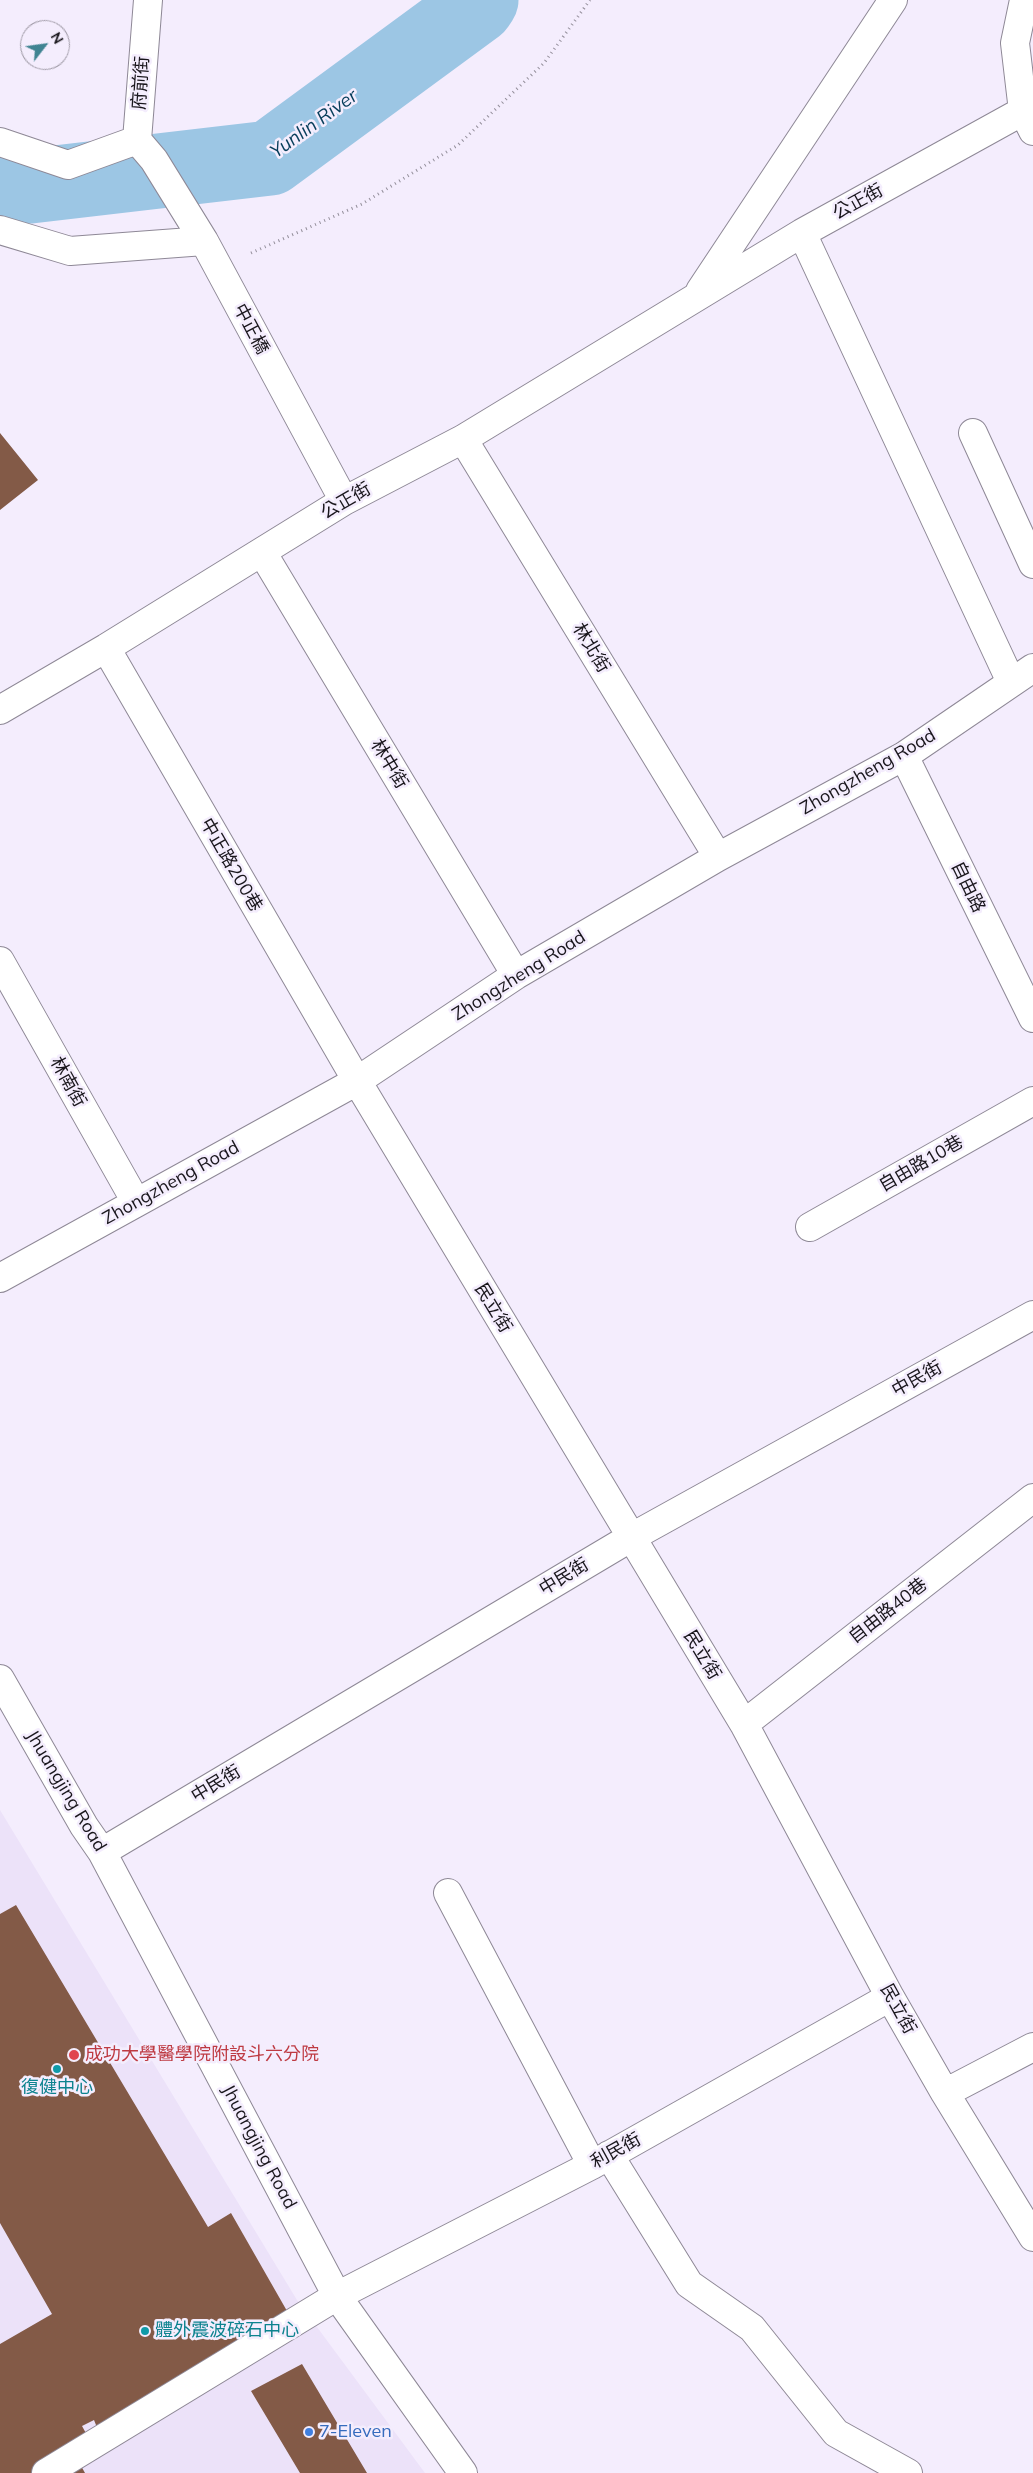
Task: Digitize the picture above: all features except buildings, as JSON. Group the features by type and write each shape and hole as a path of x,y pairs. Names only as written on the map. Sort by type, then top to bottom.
{"street":[{"name":"府前街","path":"146,150 148,0"},
{"name":"公正街","path":"696,298 893,0"},
{"path":"1024,0 1015,43 1028,121"},
{"name":"公正街","path":"0,710 106,648 344,501 464,439 802,233 1028,121"},
{"path":"0,142 68,165 146,150"},
{"name":"中正橋","path":"146,150 203,240 344,501"},
{"path":"0,230 70,251 203,240"},
{"path":"802,233 1022,675"},
{"path":"972,433 1033,564"},
{"name":"林北街","path":"464,439 718,857"},
{"name":"林中街","path":"262,552 516,975"},
{"name":"中正路200巷","path":"106,648 357,1081"},
{"name":"Zhongzheng Road","path":"0,1278 357,1081 516,975 718,857 904,756 1022,675"},
{"name":"自由路","path":"904,756 1033,1018"},
{"name":"林南街","path":"0,961 136,1202"},
{"name":"民立街","path":"357,1081 630,1538 744,1724 890,1997 945,2093 1033,2236"},
{"name":"自由路10巷","path":"810,1227 1033,1101"},
{"name":"中民街","path":"102,1852 630,1538 1033,1314"},
{"name":"自由路40巷","path":"744,1724 1033,1498"},
{"name":"Jhuangjing Road","path":"0,1679 84,1826 102,1852 337,2296 463,2473"},
{"path":"448,1893 600,2160 688,2284 752,2328 836,2434 908,2473"},
{"name":"利民街","path":"46,2473 337,2296 600,2160 890,1997"},
{"path":"945,2093 1033,2047"}],"path":[{"path":"218,268 362,204 458,145 544,63 590,0"}],"shaded area":[{"name":"成功大學醫學院附設斗六分院","path":"0,1810 297,2300 425,2473 0,2473"}],"waterway":[{"name":"Yunlin River","path":"0,176 30,186 270,158 477,6 481,0"}],"place":[{"name":"成功大學醫學院附設斗六分院","path":"74,2055"},
{"name":"復健中心","path":"57,2069"},
{"name":"體外震波碎石中心","path":"145,2331"},
{"name":"7-Eleven","path":"309,2432"}]}
